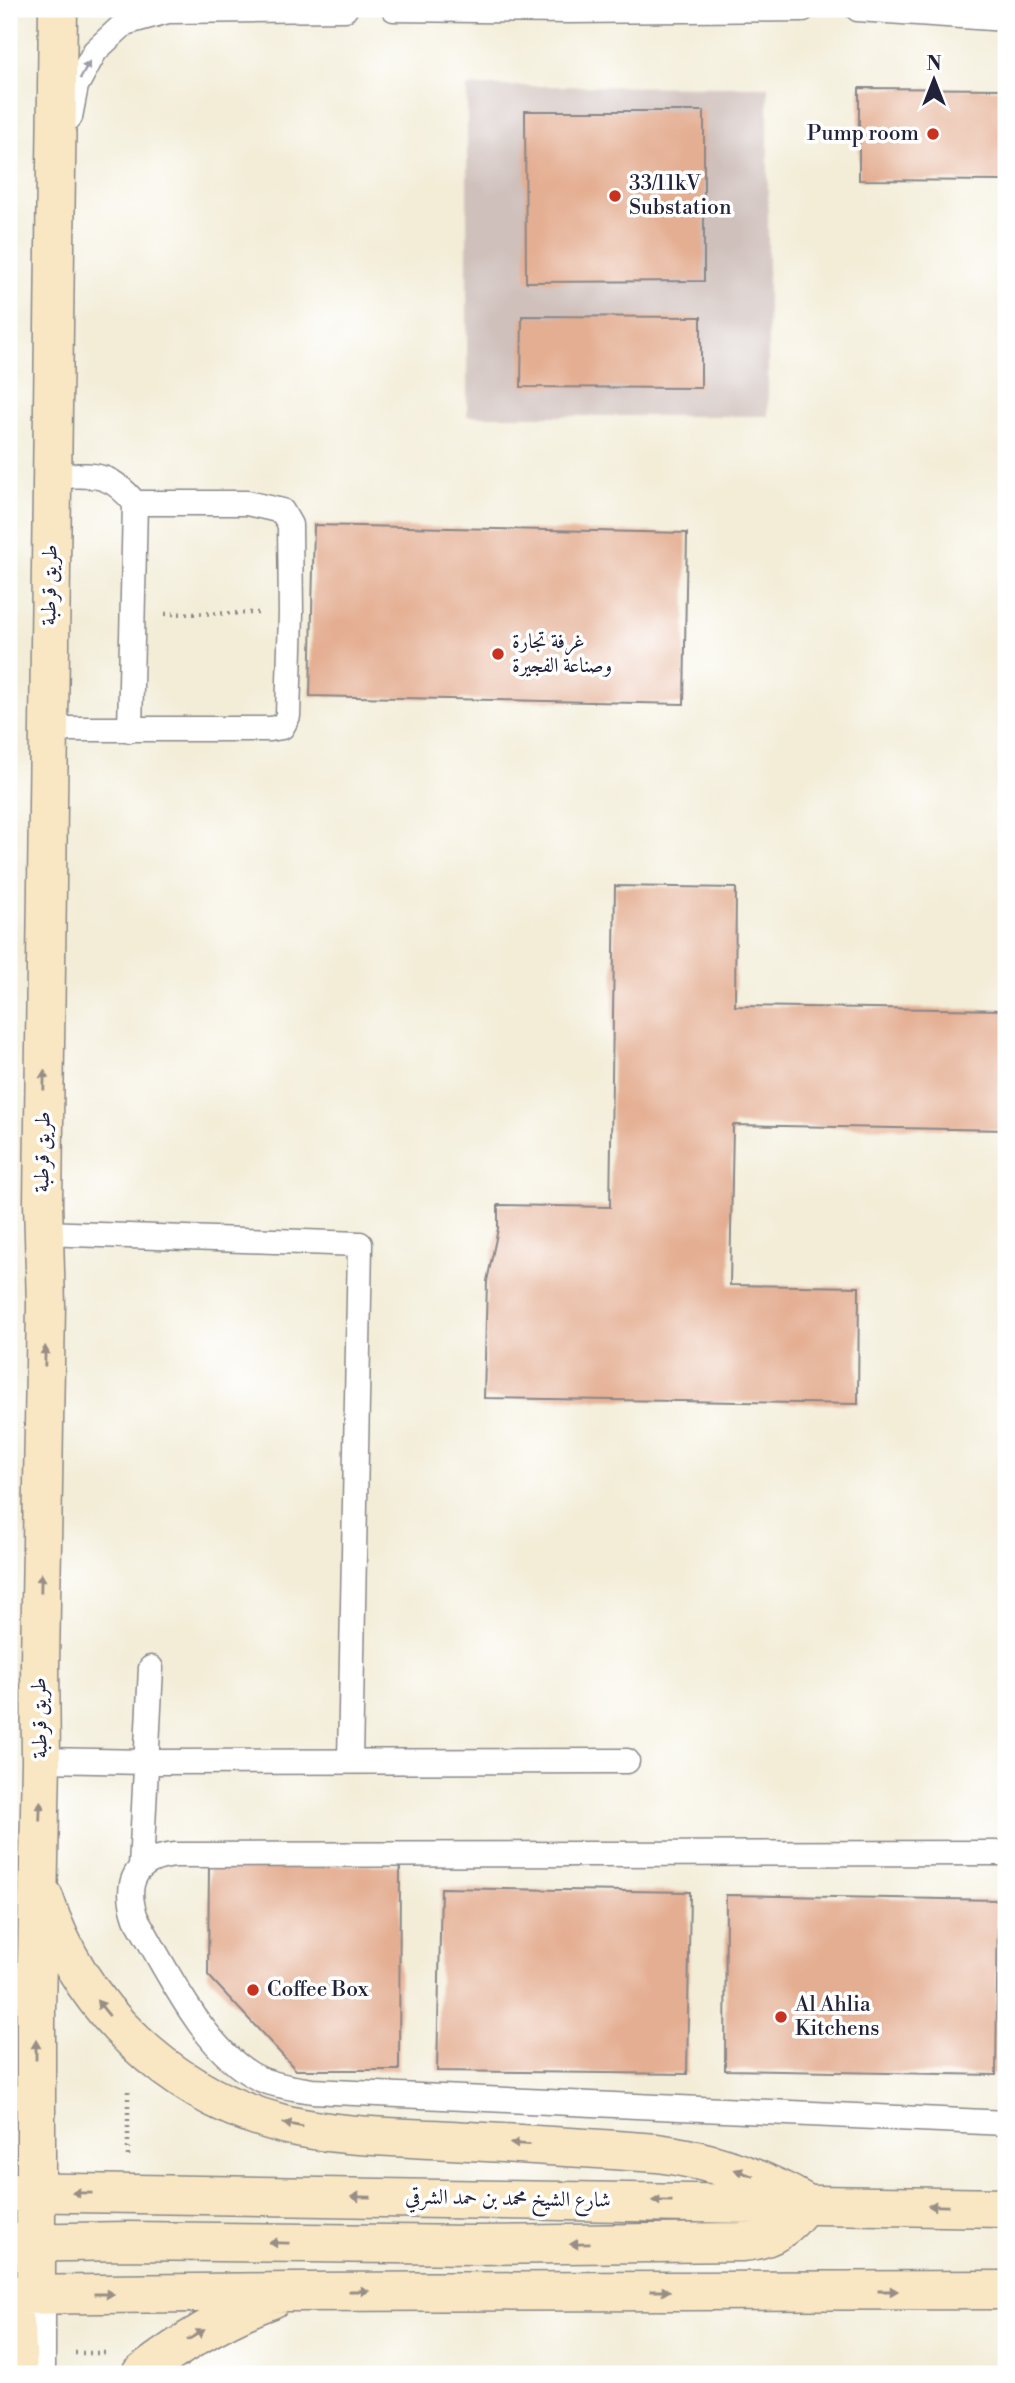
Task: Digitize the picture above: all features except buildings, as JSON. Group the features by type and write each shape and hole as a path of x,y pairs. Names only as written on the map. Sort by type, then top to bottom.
{"main road":[{"name":"طريق قرطبة","path":"18,2374 18,2189 38,1879 41,1760 46,1305 43,1233 58,9"},
{"path":"18,2234 475,2245 742,2242 758,2241 786,2227 805,2203 754,2177 690,2157 657,2152 337,2133 283,2124 231,2106 182,2080 144,2050 104,2011 75,1971 58,1937 38,1879"},
{"name":"شارع الشيخ محمد بن حمد الشرقي","path":"18,2189 1006,2208"},
{"path":"16,2291 1006,2290"},
{"path":"141,2374 173,2349 211,2326 250,2307 291,2292"}],"street":[{"path":"16,2291 36,2374"}],"lane":[{"path":"54,207 76,86 96,51 125,23 168,10 345,9"},
{"path":"394,9 803,9"},
{"path":"858,9 1006,19"},
{"path":"51,476 103,477 122,486 135,503 130,730"},
{"path":"49,729 270,729 282,726 288,716 290,525 282,511 247,503 135,503"},
{"path":"43,1233 360,1244 350,1761"},
{"path":"141,1867 151,1668"},
{"path":"41,1760 627,1761"},
{"path":"1006,1853 175,1855 157,1857 141,1867 131,1882 130,1900 136,1918 198,2023 215,2046 235,2064 259,2078 285,2087 312,2091 1006,2123"}],"path":[{"path":"133,614 291,613"},
{"path":"127,2193 128,2078"}],"shaded area":[{"path":"467,86 768,87 768,416 467,416"}],"place":[{"name":"Pump room","path":"933,134"},
{"name":"33/11kV Substation","path":"615,196"},
{"name":"غرفة تجارة وصناعة الفجيرة","path":"498,654"},
{"name":"Coffee Box","path":"253,1990"},
{"name":"Al Ahlia Kitchens","path":"781,2017"}]}
